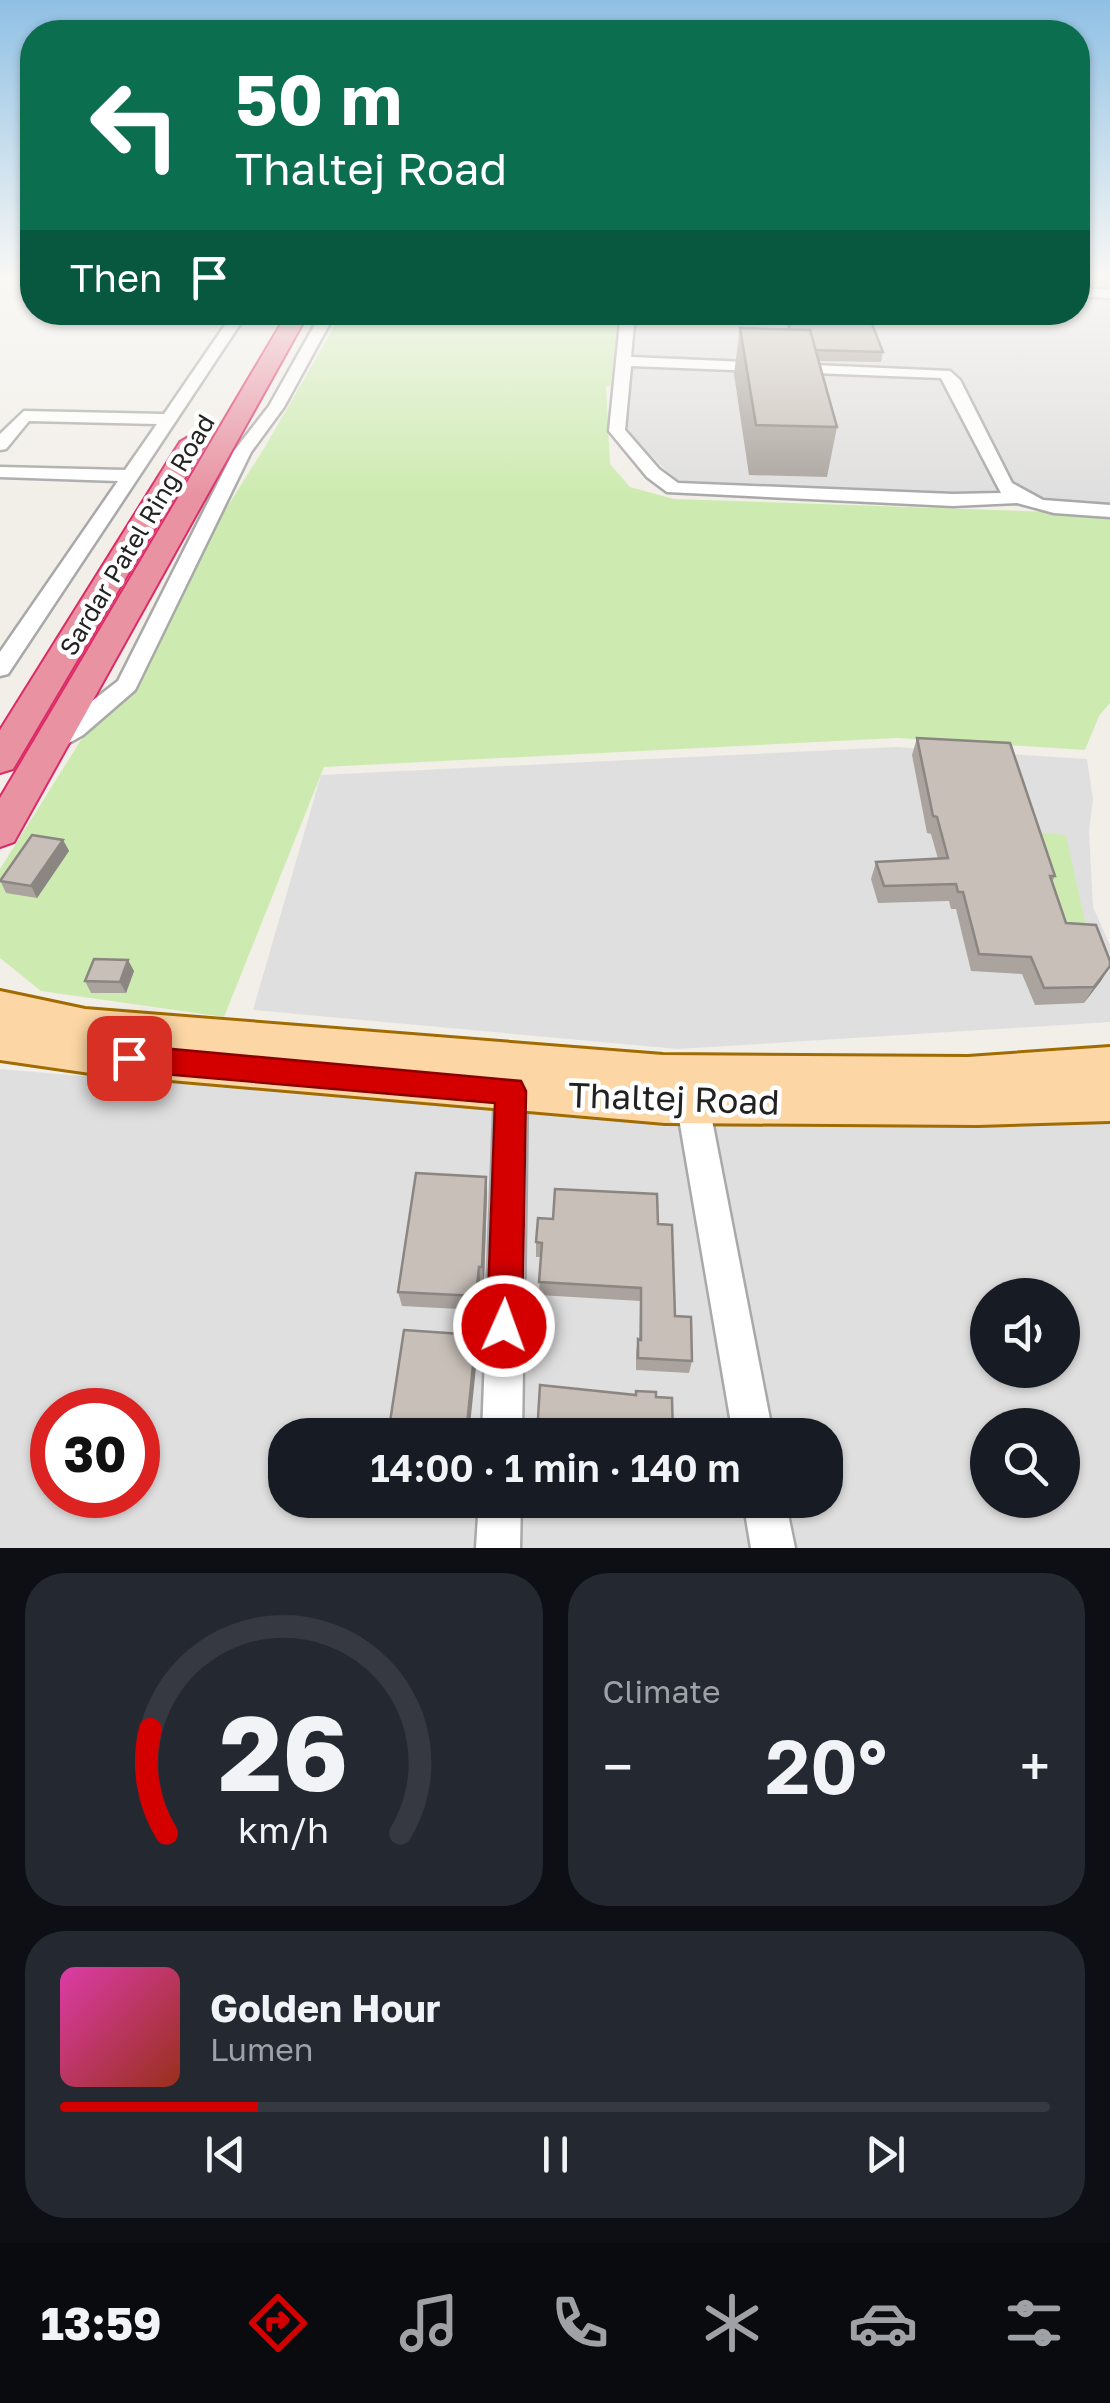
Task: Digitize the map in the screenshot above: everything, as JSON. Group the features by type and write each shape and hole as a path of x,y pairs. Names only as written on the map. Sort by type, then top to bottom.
{"highway":[{"name":"Sardar Patel Ring Road","path":"0,760 251,351"},
{"name":"Sardar Patel Ring Road","path":"0,832 276,351"}],"main road":[{"path":"4,1012 86,1026 403,1055 690,1088 1110,1066"},
{"name":"Thaltej Road","path":"4,1012 90,1055 511,1091 690,1088 978,1105 1110,1101"}],"street":[{"name":"Sardar Patel Ring Road","path":"0,669 214,351"},
{"name":"Sardar Patel Ring Road","path":"49,743 75,729 127,685 243,451 276,408 307,351"},
{"path":"623,351 618,431 653,473 673,488 954,500 1016,498 1039,506 1110,511"},
{"path":"622,361 944,374 952,380 1004,486 1016,498"},
{"path":"0,445 24,416 168,419"},
{"path":"0,472 132,476"},
{"path":"690,1088 750,1418"},
{"path":"502,1418 511,1091"},
{"path":"498,1548 499,1518"},
{"path":"767,1518 773,1548"}],"shaded area":[{"path":"633,351 1110,351 1110,505 1043,502 996,493 682,486 624,429"},
{"path":"895,747 1087,759 1093,799 1089,831 1093,907 1110,945 1110,1022 678,1049 253,1010 321,775"},
{"path":"0,1069 82,1076 1110,1110 1110,1548 0,1548"}],"green space":[{"path":"320,351 629,351 625,386 606,386 610,464 630,487 674,499 1110,514 1110,703 1099,716 1085,750 897,738 324,767 224,1017 41,991 0,958 0,869 266,445"},
{"path":"1038,832 1066,835 1088,935 1057,931"}],"building":[{"path":"744,351 816,351 837,427 756,425"},
{"path":"917,738 1010,743 1055,876 1050,876 1066,923 1096,925 1110,961 1094,987 1044,988 1031,957 979,954 963,892 958,892 956,884 884,886 876,862 948,858 937,817 933,816"},
{"path":"32,835 63,840 31,886 0,881"},
{"path":"94,959 128,960 120,982 85,981"},
{"path":"416,1173 486,1177 482,1267 476,1296 398,1292"},
{"path":"555,1189 657,1194 658,1224 672,1225 675,1316 691,1317 692,1361 638,1358 641,1288 539,1282 542,1243 536,1242 538,1218 553,1219"},
{"path":"404,1330 476,1335 468,1418 391,1418"},
{"path":"540,1385 636,1395 636,1391 656,1392 656,1397 672,1398 673,1418 538,1418"}],"route":[{"path":"129,1058 511,1091 504,1326"}]}
